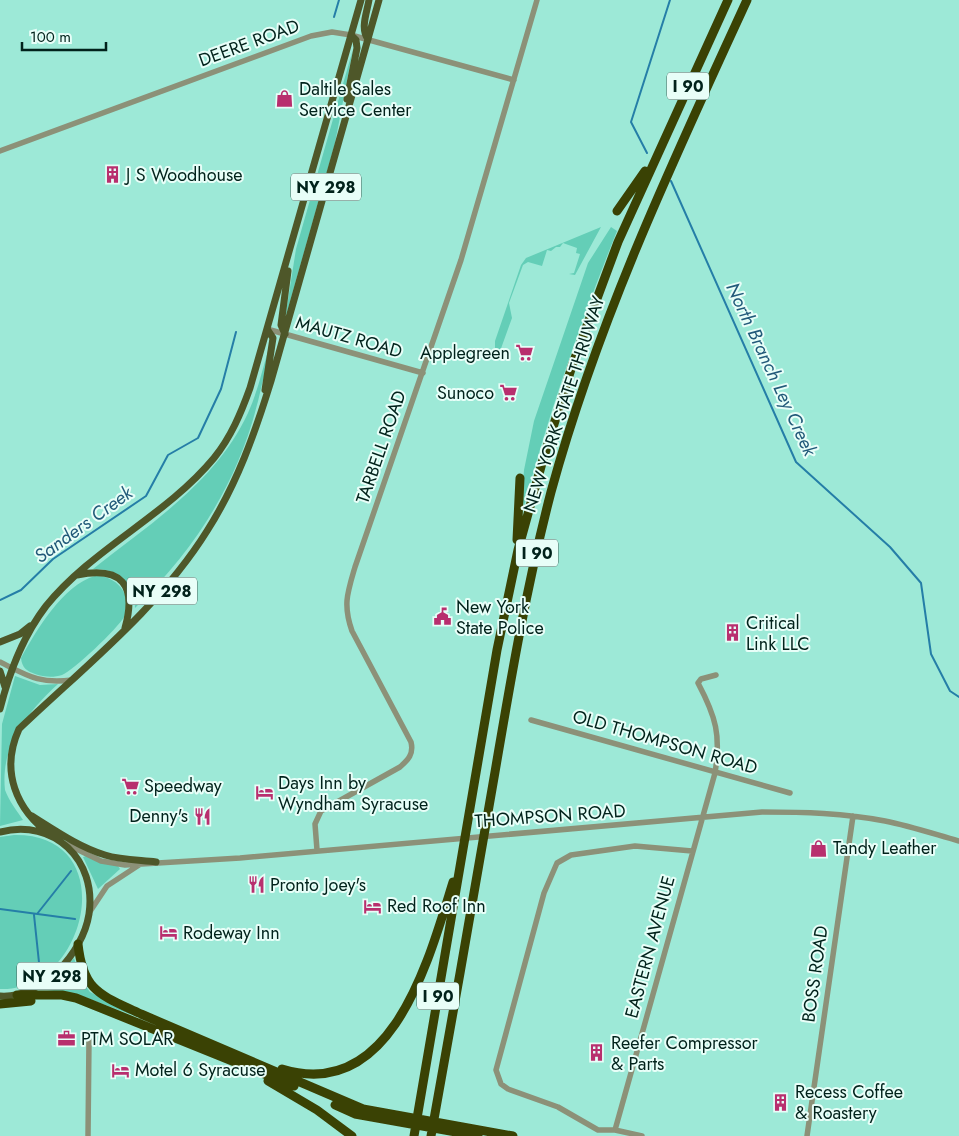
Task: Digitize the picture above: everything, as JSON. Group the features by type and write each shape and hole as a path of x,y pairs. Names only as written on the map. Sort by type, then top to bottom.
{"highway":[{"name":"NEW YORK STATE THRUWAY","path":"414,1136 497,650 514,570 542,463 572,366 618,242 728,0"},
{"name":"NEW YORK STATE THRUWAY","path":"432,1134 522,620 551,493 587,376 614,299 641,233 747,0"},
{"path":"617,211 656,157"},
{"path":"514,570 520,478"},
{"path":"230,1056 308,1075 326,1074 347,1068 372,1050 395,1025 420,981 462,855"},
{"path":"78,944 83,971 94,989 141,1014 230,1056 300,1099 352,1136"},
{"path":"17,995 62,995 76,998 363,1109 400,1119 454,1129 513,1136"},
{"path":"1,998 76,998"},
{"path":"454,1129 479,1136"}],"main road":[{"name":"NY 298","path":"0,709 13,668 35,623 57,594 185,488 214,458 239,416 268,329 361,0"},
{"path":"368,39 365,36 364,25 369,0"},
{"name":"NY 298","path":"1,998 34,989 53,975 78,944 89,914 88,886 85,874 76,858 64,843 51,835 24,811 12,792 6,776 11,743 19,729 72,680 161,592 206,532 234,482 260,418 379,0"},
{"path":"343,129 357,48 356,40 351,34"},
{"path":"285,334 281,325 291,245"},
{"path":"260,418 273,338 268,329"},
{"path":"77,576 99,572 109,574 121,581 131,598 131,608 125,628"},
{"path":"0,642 20,634 35,623"},
{"path":"0,671 6,687"},
{"path":"24,811 72,841 96,852 116,857 156,862"},
{"path":"0,832 27,829 51,835"}],"street":[{"name":"TARBELL ROAD","path":"318,850 315,824 322,811 400,767 411,757 412,742 352,632 346,614 346,600 355,567 474,220 537,0"},
{"name":"DEERE ROAD","path":"0,152 305,38 325,33 351,34 514,80"},
{"name":"MAUTZ ROAD","path":"268,329 422,373"},
{"path":"0,662 39,681 72,680"},
{"name":"EASTERN AVENUE","path":"615,1130 715,773 718,736 712,710 698,684 701,679 716,674"},
{"name":"OLD THOMPSON ROAD","path":"531,720 790,793"},
{"name":"THOMPSON ROAD","path":"64,843 101,860 125,865 240,858 503,834 620,826 702,817 795,812 853,816 903,825 959,841"},
{"name":"BOSS ROAD","path":"807,1136 853,816"},
{"path":"642,1136 615,1130 598,1130 558,1107 508,1089 498,1079 496,1070 544,893 554,866 571,855 635,846 692,851"},
{"name":"THOMPSON ROAD","path":"89,914 107,886 141,864"},
{"path":"88,1136 89,1040"}],"green space":[{"path":"353,49 335,143 285,319 296,249"},
{"path":"601,227 575,275 569,274 574,273 580,254 576,253 577,248 563,243 560,247 556,247 551,251 547,250 542,266 528,262 523,265 509,303 512,318 499,354 495,352 495,341 521,265 526,258"},
{"path":"611,227 617,231 566,367 524,506 522,495 524,470 534,421 588,263"},
{"path":"270,344 269,358 254,417 231,477 199,532 180,558 135,608 132,591 123,579 110,571 93,569 180,500 218,460 235,438 252,405"},
{"path":"95,576 110,579 122,588 127,602 124,617 105,639 68,672 55,677 35,674 27,670 22,664 21,658 34,635 52,610 72,589 83,581"},
{"path":"15,676 40,685 58,684 27,717 12,743 7,758 5,790 23,820 0,826 2,724"},
{"path":"14,835 49,841 70,859 81,884 81,913 72,942 54,966 30,983 0,989 0,837"},
{"path":"86,856 118,866 120,869 98,889 83,857"},
{"path":"74,958 82,982 90,992 135,1016 76,994 47,990"}],"waterway":[{"name":"Sanders Creek","path":"334,17 339,0"},
{"name":"North Branch Ley Creek","path":"647,153 631,122 670,0"},
{"name":"North Branch Ley Creek","path":"671,181 796,462 890,547 921,583 931,654 950,691 959,697"},
{"name":"Sanders Creek","path":"0,600 21,590 53,559 146,496 168,455 198,438 221,389 236,332"},
{"path":"37,914 71,871"},
{"path":"0,909 75,919"},
{"path":"34,915 40,972"}],"place":[{"name":"Daltile Sales Service Center","path":"285,99"},
{"name":"J S Woodhouse","path":"112,175"},
{"name":"Applegreen","path":"524,353"},
{"name":"Sunoco","path":"508,393"},
{"name":"New York State Police","path":"442,617"},
{"name":"Critical Link LLC","path":"732,633"},
{"name":"Speedway","path":"130,786"},
{"name":"Days Inn by Wyndham Syracuse","path":"264,793"},
{"name":"Denny's","path":"202,816"},
{"name":"Tandy Leather","path":"819,848"},
{"name":"Pronto Joey's","path":"256,885"},
{"name":"Red Roof Inn","path":"373,906"},
{"name":"Rodeway Inn","path":"169,933"},
{"name":"PTM SOLAR","path":"67,1039"},
{"name":"Reefer Compressor & Parts","path":"597,1053"},
{"name":"Motel 6 Syracuse","path":"121,1070"},
{"name":"Recess Coffee & Roastery","path":"781,1102"}]}
